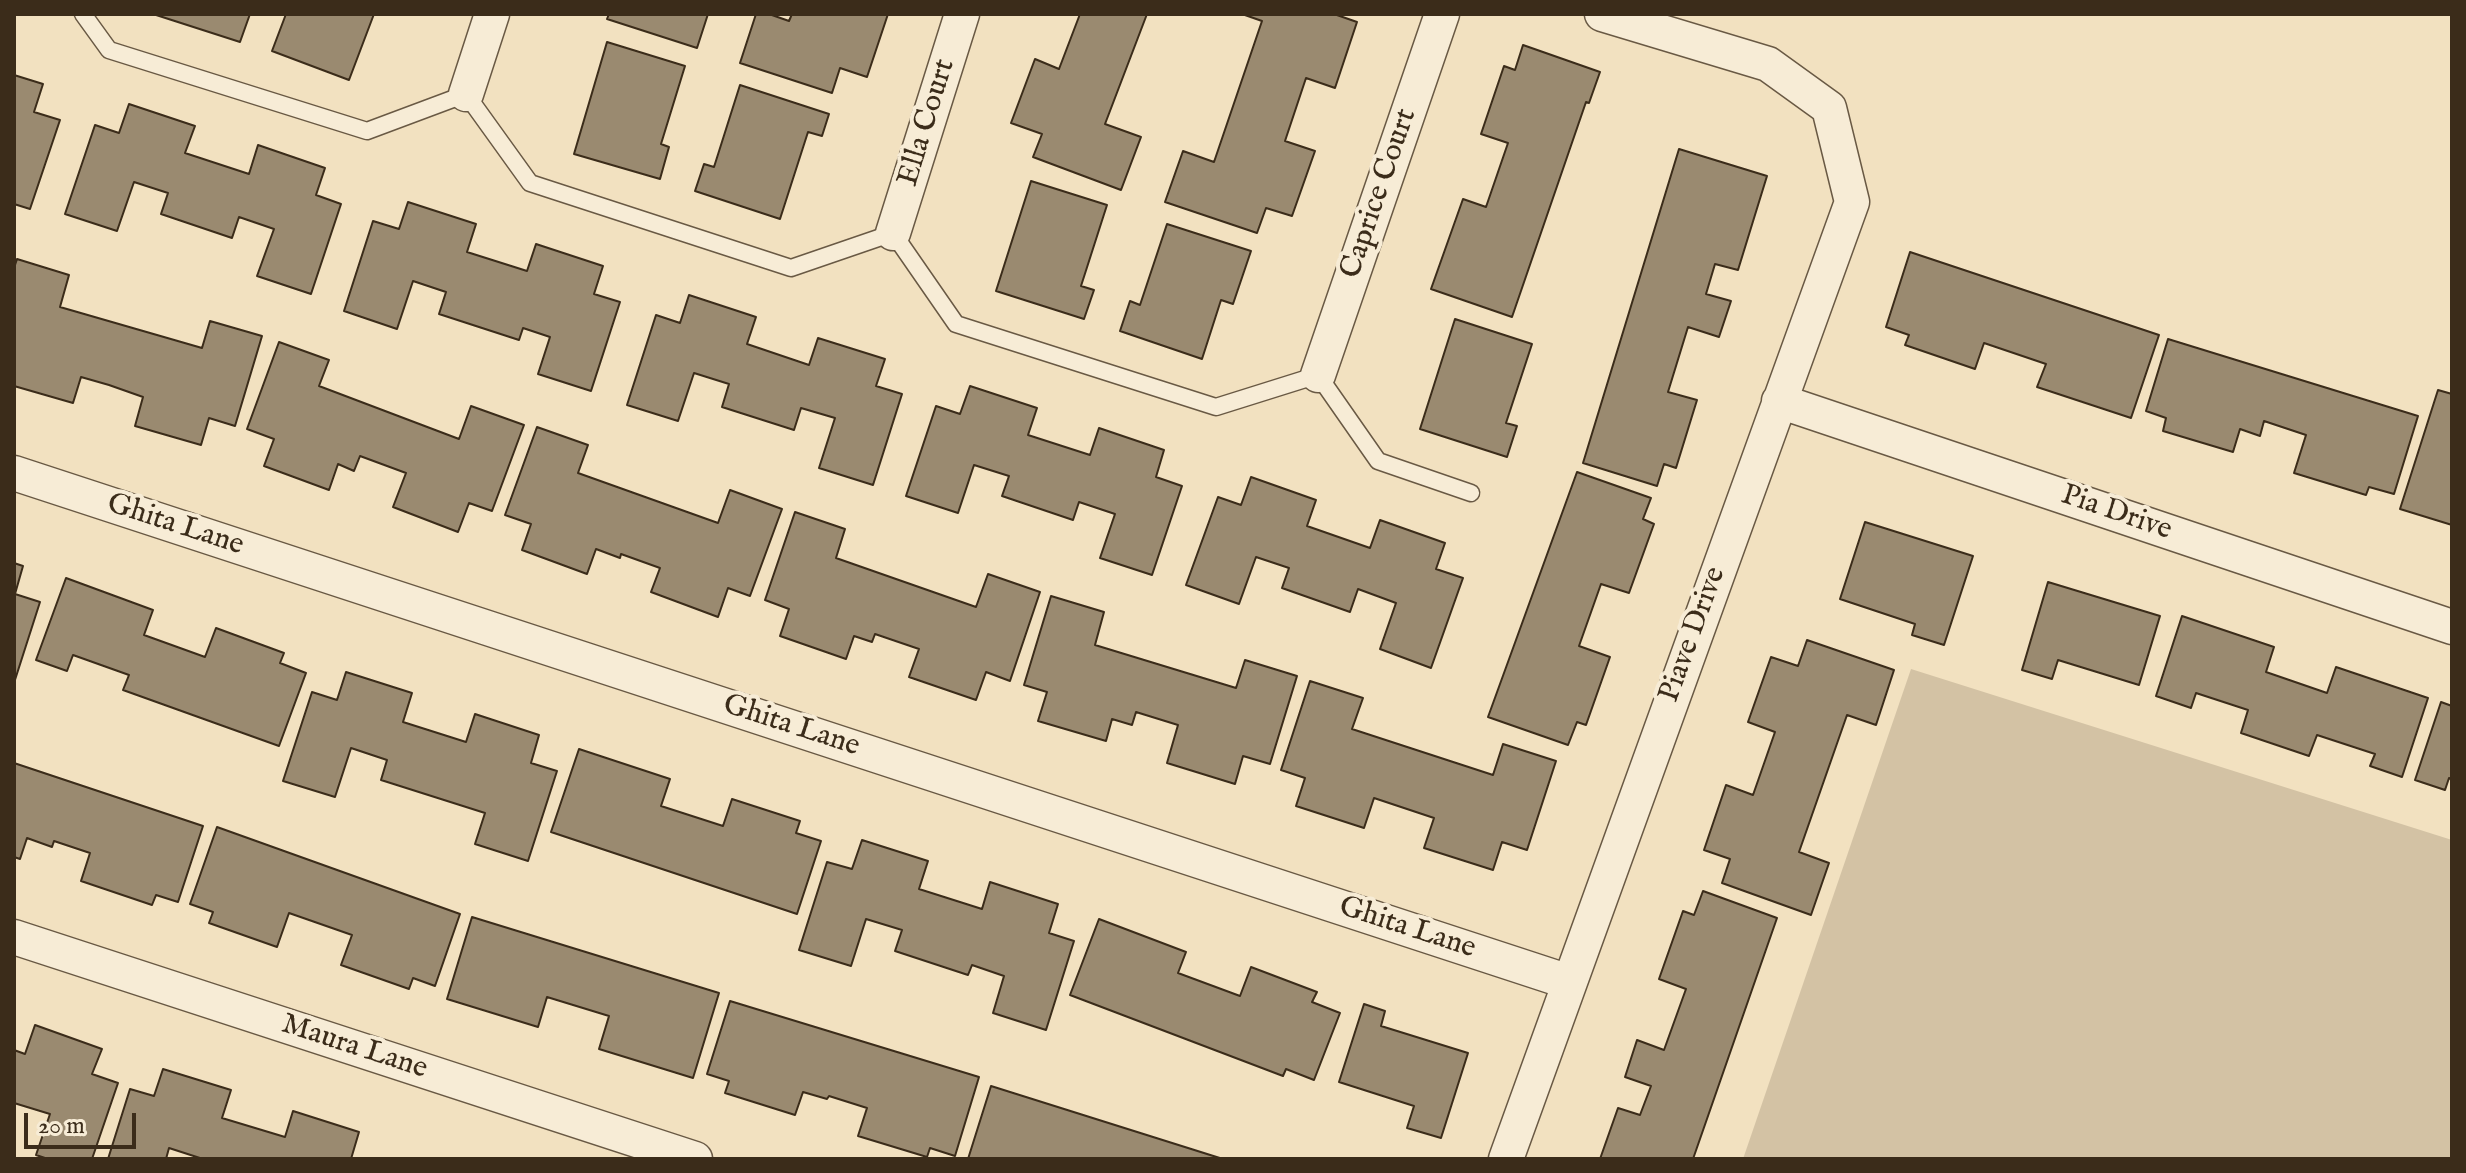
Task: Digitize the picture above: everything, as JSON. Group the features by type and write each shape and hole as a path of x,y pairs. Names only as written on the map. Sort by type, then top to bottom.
{"street":[{"path":"466,94 492,14"},
{"name":"Ella Court","path":"893,233 962,14"},
{"name":"Caprice Court","path":"1318,375 1442,14"},
{"name":"Piave Drive","path":"1506,1159 1852,202 1829,108 1768,64 1602,14"},
{"name":"Pia Drive","path":"1779,401 2452,627"},
{"name":"Ghita Lane","path":"14,473 1569,982"},
{"name":"Maura Lane","path":"14,937 695,1159"}],"lane":[{"path":"83,14 109,50 367,131 466,94 530,183 791,268 893,233 956,324 1216,407 1318,375 1378,461 1471,493"}],"shaded area":[{"path":"1911,669 2452,840 2452,1159 1743,1159"}],"building":[{"path":"153,14 250,14 240,42"},
{"path":"286,14 374,14 349,80 272,51"},
{"path":"609,14 708,14 697,48 607,19"},
{"path":"756,14 769,14 789,21 792,14 888,14 867,77 840,68 832,93 740,63"},
{"path":"1080,14 1147,14 1105,124 1141,137 1121,190 1033,157 1042,134 1011,123 1035,59 1059,69"},
{"path":"1242,14 1334,14 1357,22 1335,88 1306,78 1285,141 1315,151 1292,216 1266,208 1257,233 1165,202 1183,151 1214,162 1262,21"},
{"path":"607,42 685,66 661,144 669,147 660,179 574,154"},
{"path":"1523,45 1600,72 1589,103 1586,102 1512,317 1431,289 1463,199 1486,207 1508,143 1481,134 1504,66 1515,70"},
{"path":"14,75 43,84 34,112 60,120 30,209 14,204"},
{"path":"740,85 829,114 822,136 808,132 780,219 695,191 704,164 714,167"},
{"path":"129,104 195,126 185,153 249,174 258,145 325,168 316,195 341,204 311,294 257,276 274,229 239,217 232,238 161,214 168,193 134,182 117,231 65,214 95,125 119,133"},
{"path":"1679,149 1767,176 1738,270 1715,264 1706,294 1731,301 1719,337 1688,327 1668,392 1697,400 1676,468 1664,464 1657,486 1583,463"},
{"path":"1031,181 1107,205 1081,286 1094,290 1084,319 996,291"},
{"path":"408,202 476,224 467,252 527,271 536,244 603,266 594,294 620,302 591,391 538,374 550,337 523,328 519,340 439,314 446,292 413,281 397,329 344,311 373,221 399,229"},
{"path":"1167,224 1251,251 1233,304 1221,300 1202,359 1120,331 1130,301 1140,305"},
{"path":"1910,252 2159,335 2131,418 2037,387 2046,364 1984,343 1975,369 1905,345 1909,335 1886,327"},
{"path":"17,259 69,275 60,307 202,348 210,321 262,336 235,426 209,418 201,445 135,426 143,397 109,385 81,377 73,403 14,386 14,268"},
{"path":"689,295 756,317 747,344 809,365 818,338 885,359 876,386 902,394 873,485 819,468 835,418 801,408 794,430 722,407 729,384 694,373 678,421 627,405 656,315 680,323"},
{"path":"1455,319 1532,344 1506,423 1517,426 1507,457 1420,429"},
{"path":"2168,339 2418,416 2394,494 2369,487 2366,495 2294,473 2306,435 2264,421 2260,436 2240,429 2233,452 2163,431 2166,418 2146,411"},
{"path":"279,342 329,360 319,386 459,439 471,406 524,425 492,511 469,503 458,532 393,507 406,473 360,456 354,471 338,464 329,490 264,466 274,439 247,429"},
{"path":"970,386 1037,408 1028,435 1090,455 1099,428 1164,450 1156,477 1182,486 1152,575 1100,558 1115,514 1079,502 1073,520 1002,496 1009,476 974,465 958,513 906,496 936,406 960,414"},
{"path":"2438,390 2452,394 2452,525 2400,509"},
{"path":"537,427 588,445 578,473 718,523 730,490 782,509 750,596 728,588 718,617 651,592 660,568 621,554 620,558 596,549 587,574 522,550 531,524 505,515"},
{"path":"1577,472 1651,498 1643,519 1654,524 1629,593 1601,584 1579,646 1610,657 1586,725 1577,722 1568,745 1488,717"},
{"path":"1251,477 1316,500 1307,526 1370,548 1380,520 1445,543 1436,569 1463,578 1431,668 1380,649 1396,603 1358,589 1350,612 1282,588 1289,568 1256,557 1239,604 1186,585 1218,497 1241,505"},
{"path":"795,512 845,529 836,558 976,607 988,574 1040,592 1010,681 986,672 976,700 909,677 919,649 875,634 872,642 854,636 846,659 780,636 789,609 765,600"},
{"path":"1865,522 1973,556 1944,645 1912,635 1915,624 1840,599"},
{"path":"14,563 23,566 15,594 40,602 14,683"},
{"path":"66,578 153,610 144,635 205,657 216,628 284,653 280,663 306,673 279,746 123,690 129,675 73,655 67,671 36,660"},
{"path":"2048,582 2160,616 2139,685 2058,660 2052,679 2022,670"},
{"path":"1051,596 1104,612 1095,645 1236,688 1245,660 1297,676 1270,764 1243,756 1235,784 1167,763 1178,725 1136,712 1132,725 1112,719 1106,741 1038,721 1047,692 1024,685"},
{"path":"2182,616 2274,647 2266,672 2327,693 2336,667 2428,698 2402,777 2370,766 2375,754 2317,735 2309,756 2241,733 2248,710 2196,693 2191,708 2156,696"},
{"path":"1807,640 1894,670 1876,725 1847,715 1799,852 1829,863 1811,915 1722,883 1730,859 1704,850 1726,785 1753,795 1775,732 1748,722 1771,657 1798,666"},
{"path":"346,672 412,693 403,722 466,742 475,714 539,735 531,763 557,771 528,861 475,844 485,813 381,780 387,760 351,748 335,797 283,781 312,692 337,700"},
{"path":"1310,681 1363,698 1352,729 1493,775 1503,744 1556,761 1527,850 1502,842 1493,870 1424,848 1434,818 1374,798 1364,828 1296,806 1305,778 1281,770"},
{"path":"2441,702 2452,706 2452,779 2449,778 2445,790 2415,780"},
{"path":"579,749 670,779 661,806 723,826 732,799 800,821 796,833 821,841 797,914 551,832"},
{"path":"14,763 203,826 178,902 156,895 152,905 81,881 90,853 54,841 52,847 27,838 20,859 14,857"},
{"path":"217,827 460,914 435,986 413,978 409,989 341,965 352,935 289,913 277,947 209,923 213,912 190,904"},
{"path":"862,840 928,861 919,889 982,909 990,882 1058,904 1049,933 1074,941 1046,1030 993,1013 1004,976 972,965 968,975 895,951 902,930 866,919 851,966 799,950 827,862 852,869"},
{"path":"1703,891 1777,918 1693,1159 1600,1159 1618,1108 1640,1115 1651,1086 1625,1077 1637,1040 1664,1050 1686,989 1659,979 1683,911 1694,915"},
{"path":"472,917 719,993 693,1078 599,1049 609,1016 547,997 538,1027 447,999"},
{"path":"1099,919 1186,952 1178,973 1240,996 1251,967 1317,992 1312,1002 1340,1013 1314,1080 1286,1069 1283,1076 1070,995"},
{"path":"730,1001 979,1077 955,1156 930,1148 927,1157 858,1136 867,1108 829,1096 827,1099 803,1092 795,1115 725,1093 729,1081 707,1074"},
{"path":"1364,1004 1385,1011 1381,1026 1468,1053 1441,1138 1407,1128 1414,1106 1339,1082"},
{"path":"35,1025 102,1049 92,1074 118,1083 92,1159 48,1159 36,1155 50,1114 14,1103 14,1050 25,1054"},
{"path":"163,1069 231,1090 222,1118 285,1137 293,1111 359,1132 351,1159 203,1159 169,1148 166,1159 108,1159 130,1089 154,1096"},
{"path":"991,1086 1223,1159 968,1159"}]}
